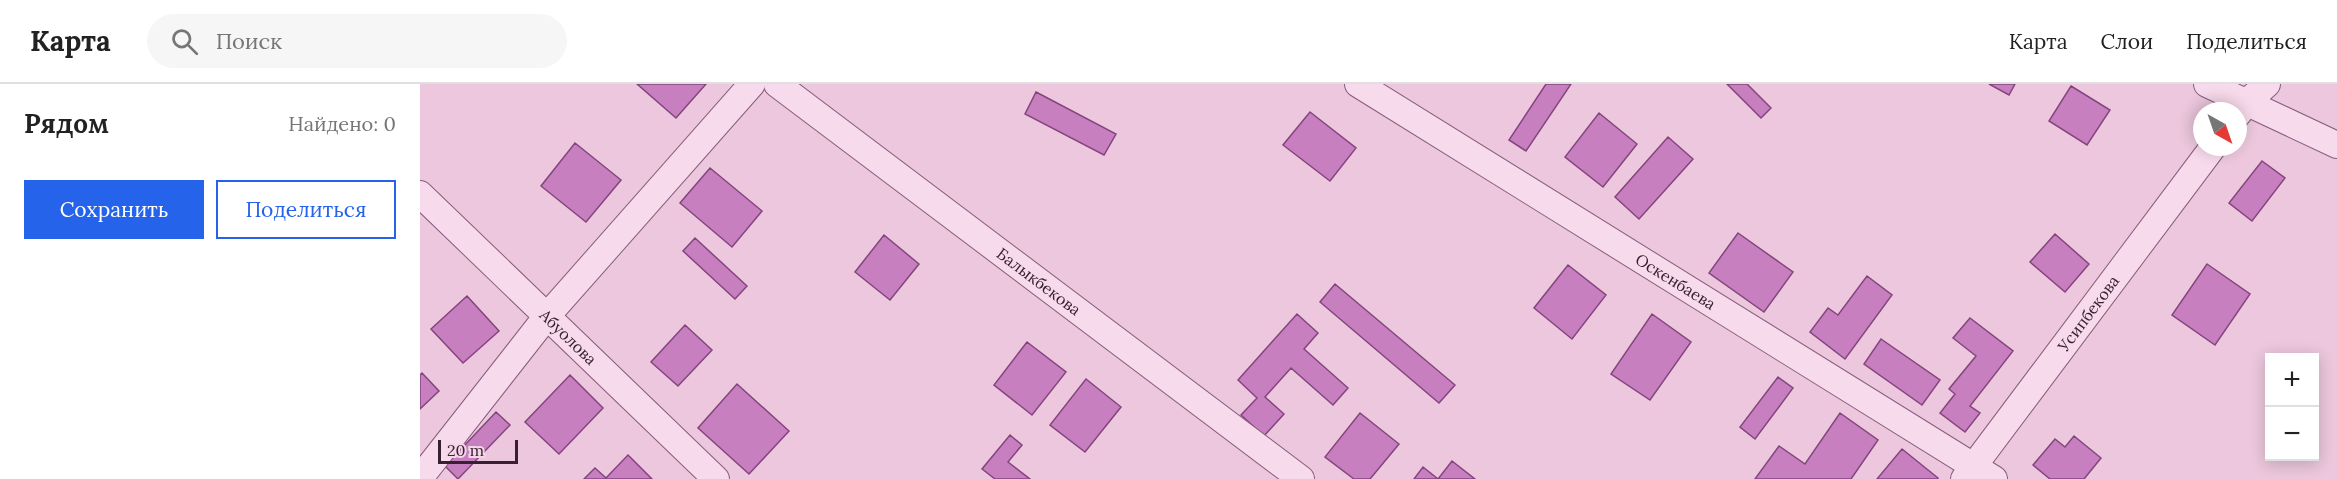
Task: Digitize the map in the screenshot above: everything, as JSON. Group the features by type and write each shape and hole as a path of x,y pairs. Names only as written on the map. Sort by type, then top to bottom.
{"street":[{"path":"420,478 547,316 752,84"},
{"name":"Балыкбекова","path":"777,84 1301,479"},
{"name":"Оскенбаева","path":"1358,84 1977,475"},
{"path":"2207,84 2233,102"},
{"path":"2247,103 2267,84"},
{"path":"2247,110 2337,145"},
{"name":"Усипбекова","path":"1977,475 2207,156"},
{"name":"Абуолова","path":"420,194 716,479"}],"building":[{"path":"637,84 706,84 676,118"},
{"path":"1546,84 1571,84 1526,151 1509,140"},
{"path":"1727,84 1747,84 1771,108 1761,118"},
{"path":"1989,84 2015,84 2009,95"},
{"path":"2071,86 2110,110 2087,145 2049,121"},
{"path":"1036,92 1116,134 1104,155 1025,114"},
{"path":"1310,112 1356,148 1330,181 1283,145"},
{"path":"1599,113 1637,144 1603,187 1565,157"},
{"path":"1668,137 1693,159 1639,219 1615,197"},
{"path":"575,143 621,180 586,222 541,186"},
{"path":"2262,161 2285,178 2252,221 2229,203"},
{"path":"710,168 762,211 732,247 680,203"},
{"path":"1738,233 1793,272 1764,312 1709,273"},
{"path":"2055,234 2089,264 2065,292 2030,262"},
{"path":"884,235 919,264 890,300 855,272"},
{"path":"695,238 747,286 735,299 683,251"},
{"path":"2207,264 2250,294 2215,345 2172,315"},
{"path":"1568,265 1606,295 1572,339 1534,308"},
{"path":"1867,276 1892,295 1845,359 1810,332 1828,308 1838,315"},
{"path":"1335,284 1455,385 1439,403 1320,302"},
{"path":"467,296 499,331 463,363 431,329"},
{"path":"1297,314 1318,333 1304,349 1348,388 1333,405 1291,368 1265,397 1284,414 1264,436 1241,415 1257,398 1238,380"},
{"path":"1652,314 1691,342 1650,400 1611,374"},
{"path":"1970,318 2013,351 1970,406 1980,413 1965,432 1940,413 1955,394 1949,389 1976,356 1953,338"},
{"path":"685,325 712,350 678,386 651,362"},
{"path":"1881,339 1940,380 1922,405 1864,364"},
{"path":"1027,342 1066,372 1032,415 994,385"},
{"path":"422,373 439,391 420,409 420,375"},
{"path":"570,375 603,408 559,454 525,422"},
{"path":"1778,377 1793,388 1755,439 1740,427"},
{"path":"1086,379 1121,407 1085,452 1050,425"},
{"path":"737,384 789,431 749,474 698,428"},
{"path":"496,412 510,425 458,479 445,466"},
{"path":"1360,413 1399,444 1370,479 1354,479 1325,457"},
{"path":"1840,413 1878,440 1851,479 1755,479 1779,446 1805,464"},
{"path":"1010,435 1022,445 1008,462 1030,479 995,479 982,469"},
{"path":"2074,436 2101,458 2084,479 2050,479 2033,465 2055,439 2065,447"},
{"path":"1902,449 1938,478 1877,479"},
{"path":"628,455 652,479 584,479 595,468 606,478"},
{"path":"1452,461 1475,479 1438,479"},
{"path":"1423,467 1438,479 1414,479"}]}
